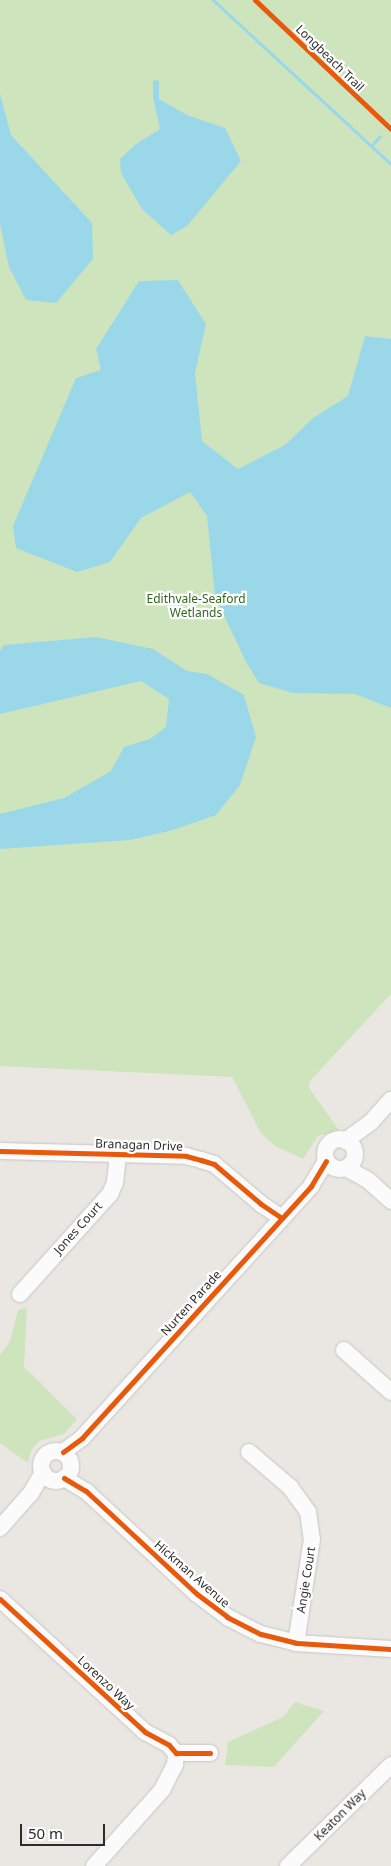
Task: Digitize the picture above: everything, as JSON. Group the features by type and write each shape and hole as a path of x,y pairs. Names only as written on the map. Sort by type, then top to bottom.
{"street":[{"name":"Nurten Parade","path":"0,1528 31,1493 60,1469 82,1438 311,1186 344,1158 371,1122 391,1100"},
{"name":"Branagan Drive","path":"0,1151 186,1156 214,1164 279,1222"},
{"name":"Jones Court","path":"20,1294 110,1194 115,1183 118,1154"},
{"path":"344,1158 391,1201"},
{"path":"344,1350 391,1392"},
{"name":"Angie Court","path":"249,1452 290,1487 308,1512 312,1539 296,1643"},
{"name":"Hickman Avenue","path":"60,1469 211,1606 227,1617 261,1634 296,1643 391,1649"},
{"name":"Lorenzo Way","path":"0,1599 138,1726 171,1747 176,1753"},
{"path":"94,1866 162,1790 175,1765 176,1753 210,1753"},
{"name":"Keaton Way","path":"288,1866 391,1765"}],"green space":[{"name":"Edithvale-Seaford Wetlands","path":"0,0 391,0 391,994 310,1081 309,1088 339,1130 318,1136 303,1159 275,1146 261,1133 232,1077 0,1066"},
{"path":"27,1307 24,1367 77,1419 64,1434 39,1441 32,1449 28,1463 0,1443 0,1355 10,1341 18,1310"},
{"path":"295,1702 324,1711 274,1767 225,1765 228,1742 283,1717"}],"water":[{"path":"153,80 159,81 159,99 187,115 225,128 241,161 187,226 171,235 142,209 121,173 120,159 136,144 160,129 153,97"},
{"path":"0,94 11,135 92,223 93,259 56,303 26,300 9,267 0,224"},
{"path":"178,280 206,324 195,373 202,441 238,469 285,445 313,418 348,396 365,336 391,339 391,708 355,694 293,693 259,683 247,664 215,596 207,516 190,492 141,518 110,562 77,572 16,548 13,526 76,378 101,370 96,349 139,281"},
{"path":"96,637 153,649 187,671 207,674 244,695 256,737 240,785 216,815 173,830 130,840 0,849 0,814 64,798 111,771 124,747 150,739 166,727 169,699 141,681 0,714 0,651 4,645"}],"waterway":[{"path":"213,0 391,164"},
{"path":"371,146 380,136"}],"cycle path":[{"name":"Longbeach Trail","path":"255,0 391,129"},
{"path":"0,1151 186,1156 214,1164 261,1204 282,1218"},
{"path":"63,1452 82,1438 311,1186 326,1161"},
{"path":"64,1478 86,1491 197,1594 227,1617 261,1634 296,1643 391,1649"},
{"path":"0,1599 145,1732 169,1745 176,1753 210,1753"}]}
